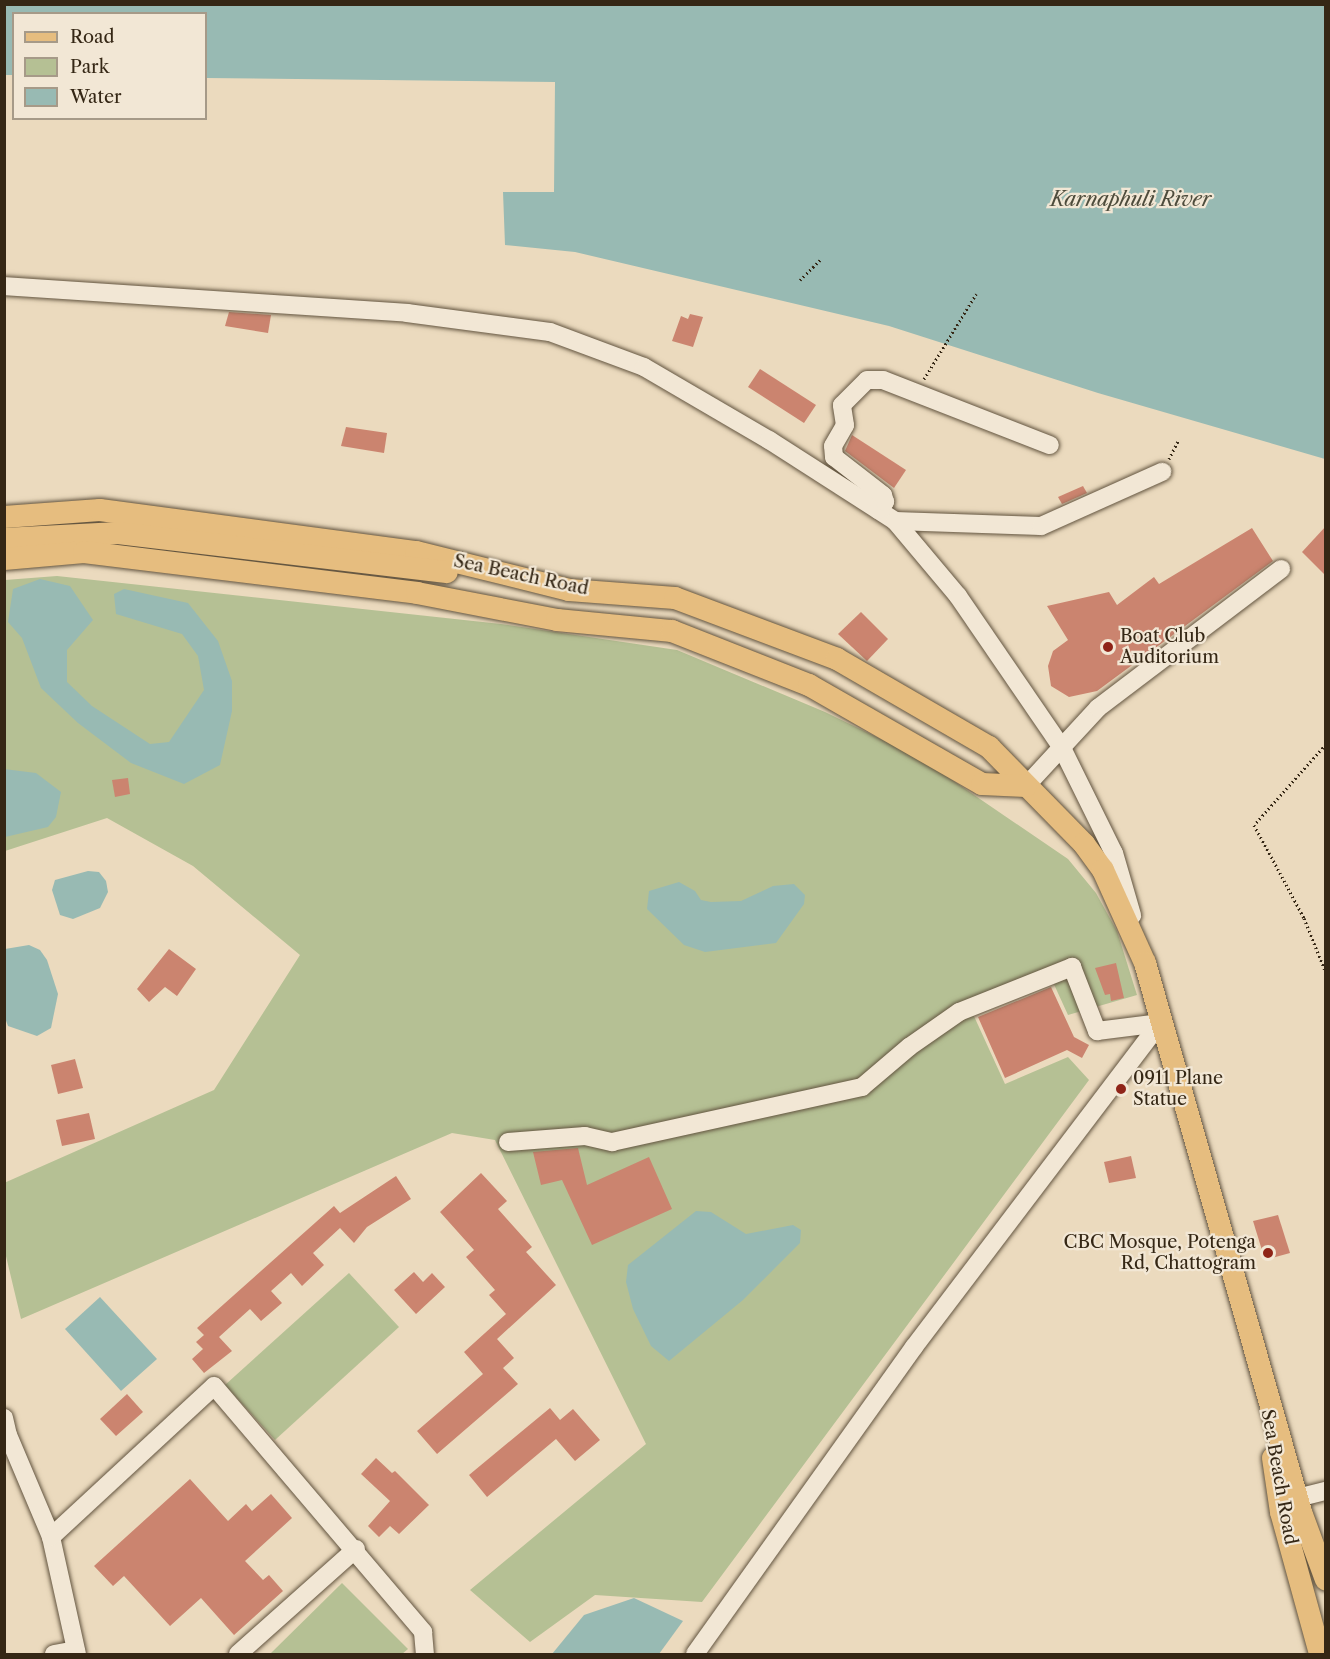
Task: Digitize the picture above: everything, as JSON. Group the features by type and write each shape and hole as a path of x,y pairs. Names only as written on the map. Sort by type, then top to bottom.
{"main road":[{"name":"Sea Beach Road","path":"4,517 100,510 416,552 569,590 675,598 837,659 989,747 1084,844 1103,870 1145,963 1160,1023 1297,1498 1326,1580"},
{"path":"4,539 118,533 482,576 550,595 669,609 823,669 1026,786"},
{"name":"Sea Beach Road","path":"4,559 84,552 417,593 557,620 672,631 809,685 982,784 1026,786"},
{"name":"Sea Beach Road","path":"1260,1368 1281,1512 1320,1654"}],"street":[{"path":"4,286 407,314 550,332 644,367 769,440 895,521 958,596 1062,748 1114,853 1145,963"},
{"path":"878,510 885,502 884,495 834,457 833,446 845,425 842,405 867,380 883,380 1050,445"},
{"path":"895,521 1041,526 1162,472"},
{"path":"1026,786 1098,708 1281,569"},
{"path":"508,1142 585,1136 612,1142 862,1087 909,1047 959,1012 1072,967 1097,1031 1160,1023"},
{"path":"695,1654 914,1347 1160,1023"},
{"path":"51,1537 214,1386 356,1549 423,1632 425,1654"},
{"path":"6,1429 51,1537 76,1652 54,1654"},
{"path":"1297,1498 1326,1491"},
{"path":"238,1654 356,1549"}],"path":[{"path":"800,280 822,258"},
{"path":"923,381 976,294"},
{"path":"1326,744 1254,825 1304,918 1326,972"}],"green space":[{"path":"57,576 501,624 677,650 825,712 920,758 1068,859 1096,893 1117,931 1137,995 1068,1015 1052,980 973,1014 1005,1084 1068,1057 1089,1080 702,1602 595,1595 530,1642 470,1590 646,1444 495,1140 452,1133 21,1319 5,1252 4,1183 214,1090 300,955 193,866 107,818 5,851 5,580"},
{"path":"349,1273 399,1327 275,1440 225,1385"},
{"path":"342,1583 408,1649 402,1654 270,1654"}],"water":[{"name":"Karnaphuli River","path":"5,4 1325,5 1325,459 1098,393 889,326 575,252 505,245 503,192 554,192 555,82 207,78 207,12 12,12 12,75 5,75"},
{"path":"40,579 70,586 93,620 67,650 67,682 92,706 150,744 169,742 204,690 198,656 182,634 116,614 114,594 124,589 188,603 218,641 232,681 232,711 220,765 184,784 131,763 78,723 41,688 22,638 8,622 13,589"},
{"path":"4,769 36,773 61,792 56,817 48,827 5,837"},
{"path":"88,871 99,872 106,881 108,892 100,908 73,919 60,915 52,890 55,880"},
{"path":"679,882 695,891 701,900 711,902 741,901 773,886 794,884 805,895 804,904 776,943 705,952 684,945 647,909 649,891"},
{"path":"29,945 40,950 47,960 58,994 51,1028 37,1036 8,1026 5,1018 5,949"},
{"path":"696,1211 711,1212 746,1234 793,1225 801,1230 800,1243 743,1300 669,1361 651,1346 633,1309 626,1282 628,1265"},
{"path":"100,1297 157,1359 121,1391 65,1329"},
{"path":"634,1598 683,1621 659,1654 552,1654 584,1615"}],"building":[{"path":"229,312 271,315 268,333 225,326"},
{"path":"690,314 703,317 693,347 672,341 681,316 688,319"},
{"path":"760,369 816,405 804,423 748,387"},
{"path":"346,427 387,433 384,453 341,446"},
{"path":"852,435 906,470 894,488 845,451"},
{"path":"1083,486 1087,493 1062,504 1058,497"},
{"path":"1326,526 1326,576 1302,552"},
{"path":"1252,528 1273,561 1097,691 1069,697 1051,686 1048,666 1053,651 1068,640 1047,606 1109,592 1117,605 1154,577 1159,584"},
{"path":"861,612 888,639 867,661 838,634"},
{"path":"128,778 130,794 115,797 112,780"},
{"path":"169,949 196,969 177,996 165,987 149,1002 137,989"},
{"path":"1116,963 1124,998 1111,1001 1110,994 1105,995 1095,968"},
{"path":"1051,987 1074,1037 1089,1045 1082,1058 1067,1050 1005,1078 978,1017"},
{"path":"75,1059 83,1088 58,1094 51,1065"},
{"path":"89,1113 95,1139 62,1146 56,1120"},
{"path":"578,1148 587,1185 649,1157 672,1209 592,1245 562,1180 541,1185 533,1152"},
{"path":"1131,1156 1136,1178 1109,1183 1104,1162"},
{"path":"481,1173 507,1201 498,1209 532,1247 526,1252 556,1285 497,1339 514,1358 503,1368 518,1384 437,1454 417,1431 483,1374 464,1352 506,1314 489,1295 495,1290 466,1257 474,1250 440,1212"},
{"path":"396,1176 411,1199 367,1227 354,1243 340,1228 313,1253 324,1265 302,1286 291,1273 271,1291 282,1303 261,1321 250,1309 219,1337 232,1351 204,1373 192,1359 203,1349 196,1342 204,1335 197,1328 334,1206 340,1213"},
{"path":"1278,1215 1290,1253 1265,1260 1253,1221"},
{"path":"414,1272 423,1282 432,1273 445,1287 416,1314 394,1290"},
{"path":"127,1394 143,1412 116,1436 100,1419"},
{"path":"550,1408 560,1420 573,1409 600,1440 575,1461 556,1439 487,1497 469,1475"},
{"path":"376,1458 392,1473 395,1471 429,1505 399,1534 390,1526 379,1537 368,1526 390,1501 361,1474"},
{"path":"190,1479 228,1521 246,1504 252,1511 271,1494 292,1518 245,1561 263,1580 269,1575 283,1591 234,1635 201,1598 170,1626 124,1576 113,1586 94,1566"}],"place":[{"name":"Boat Club Auditorium","path":"1108,647"},
{"name":"0911 Plane Statue","path":"1121,1089"},
{"name":"CBC Mosque, Potenga Rd, Chattogram","path":"1268,1253"}]}
